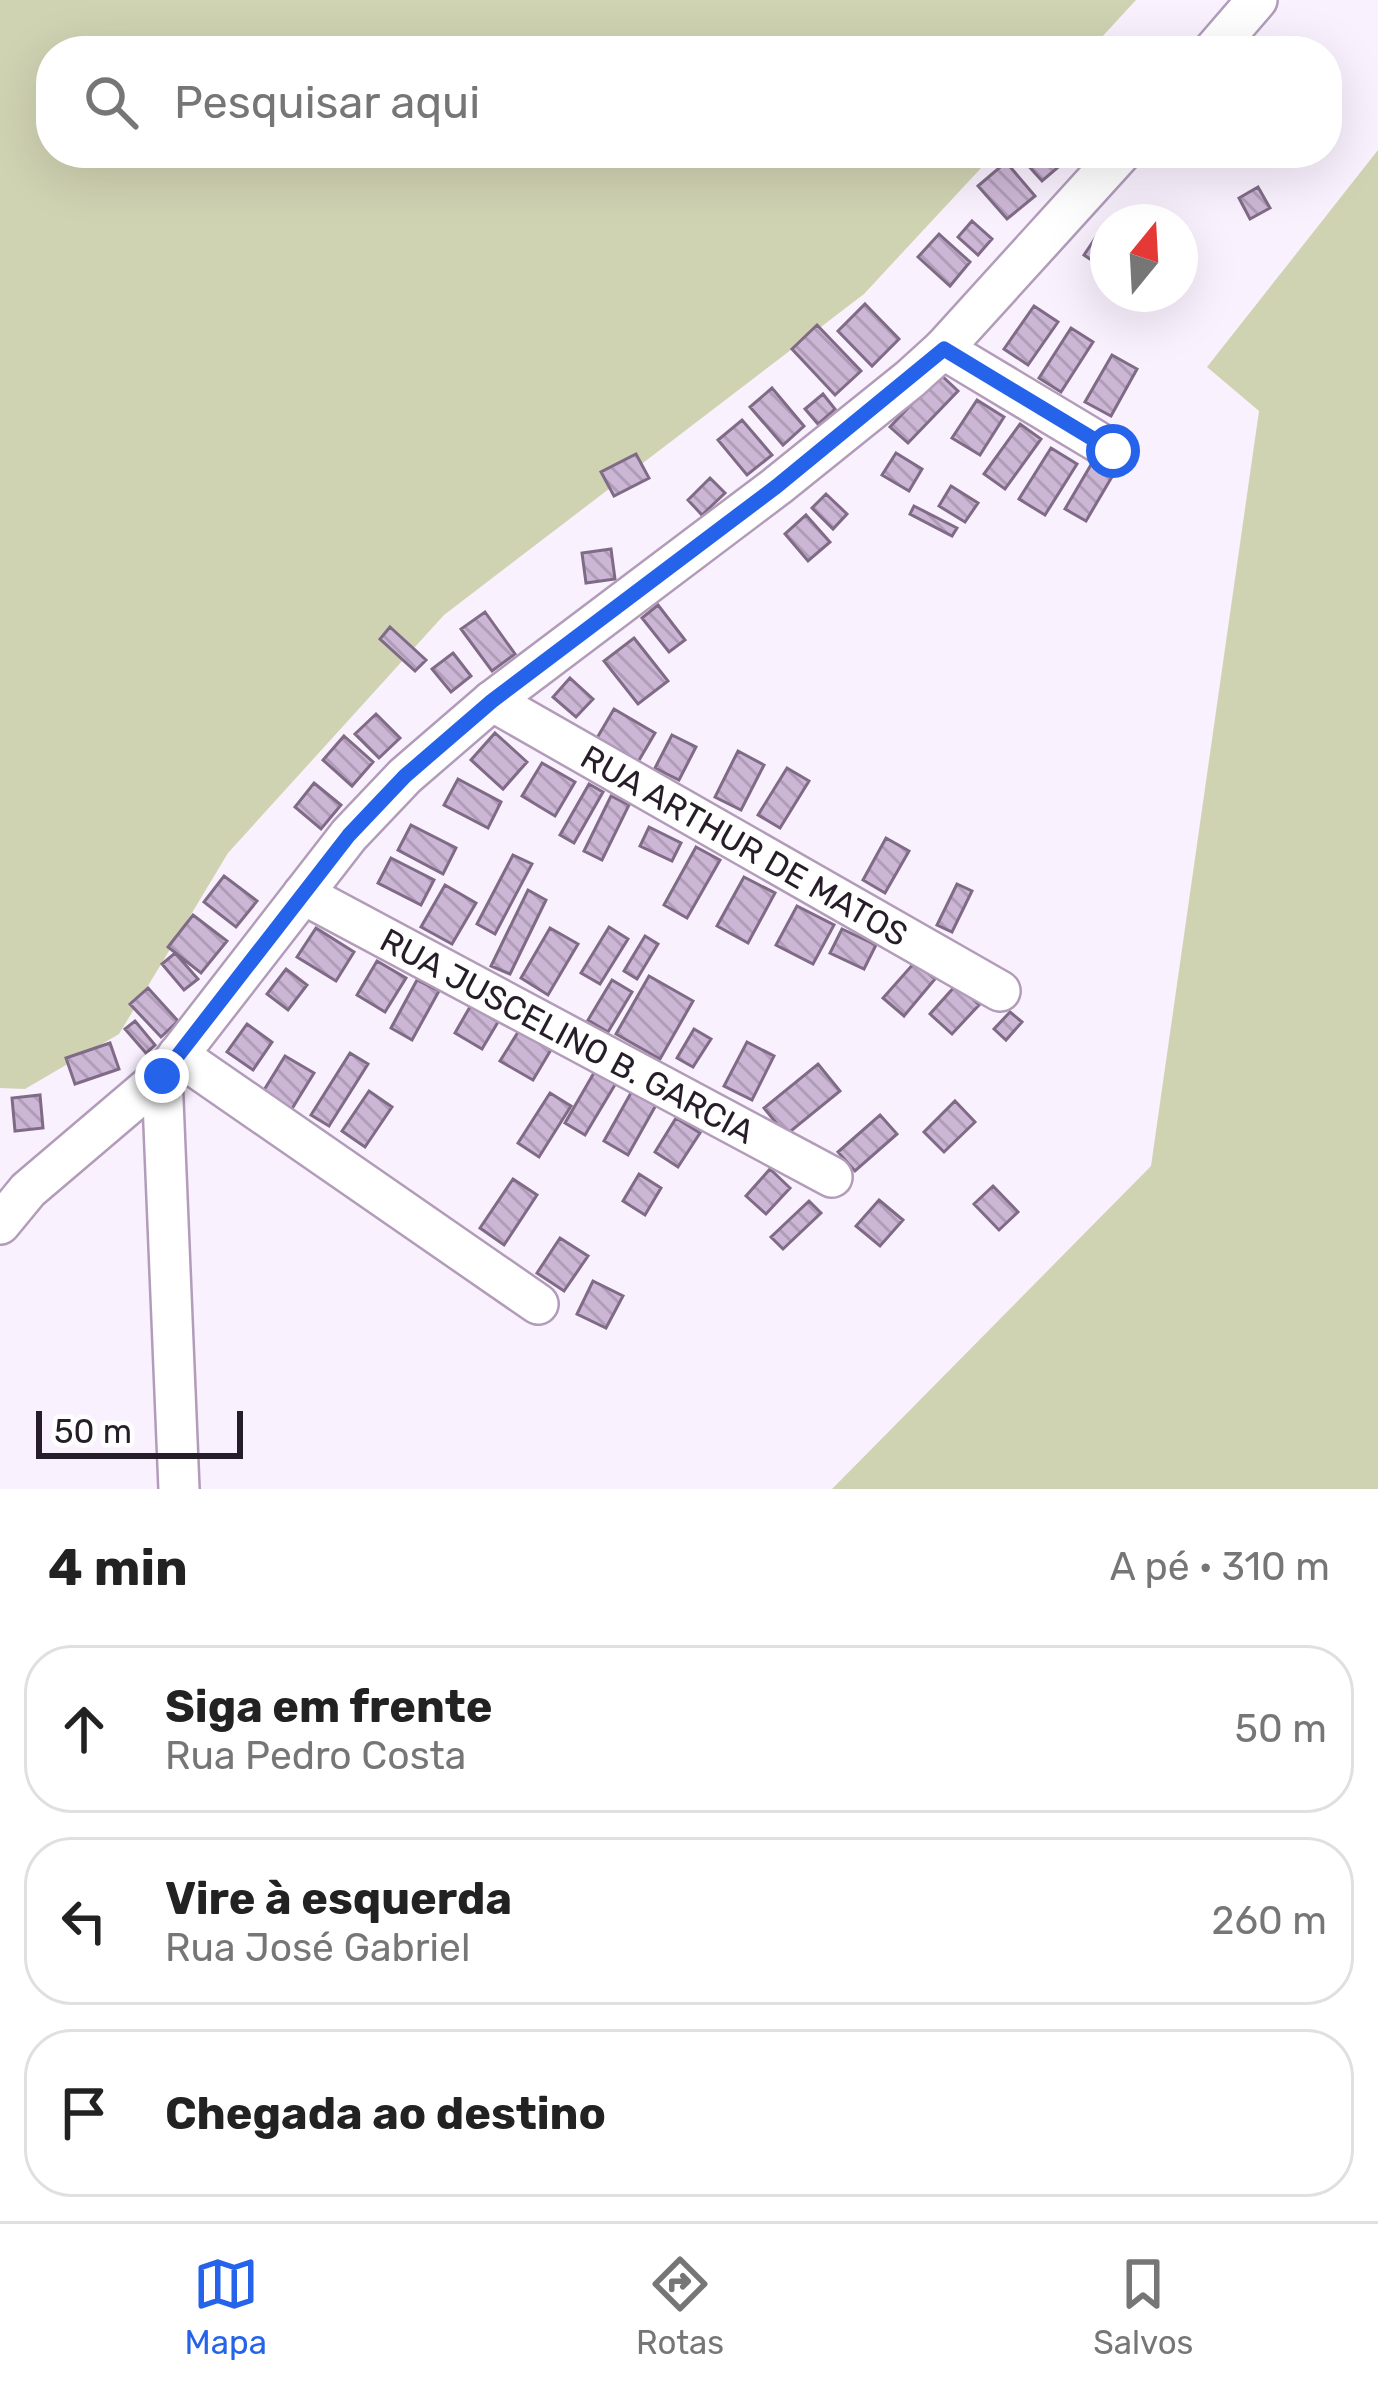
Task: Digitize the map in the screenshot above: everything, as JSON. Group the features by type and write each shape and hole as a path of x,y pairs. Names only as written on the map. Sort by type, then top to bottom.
{"street":[{"path":"1226,36 1257,0"},
{"path":"0,1224 14,1190 170,1066 349,835 391,791 492,701 777,486 944,349 1107,168"},
{"path":"944,349 1113,451"},
{"name":"RUA ARTHUR DE MATOS","path":"492,701 1000,992"},
{"name":"RUA JUSCELINO B. GARCIA","path":"303,894 832,1177"},
{"path":"170,1066 538,1304"},
{"path":"170,1066 178,1489"}],"green space":[{"path":"0,0 1136,0 1103,36 36,36 36,168 981,168 864,294 444,615 228,853 119,1034 25,1089 0,1088"},
{"path":"1378,150 1378,1489 832,1489 1151,1166 1259,411 1207,367"}],"building":[{"path":"999,168 1011,168 1035,196 1007,219 978,186"},
{"path":"1030,168 1057,168 1042,181"},
{"path":"1258,187 1270,208 1250,219 1239,198"},
{"path":"972,221 992,239 978,255 958,237"},
{"path":"939,234 970,262 950,286 918,257"},
{"path":"865,304 899,339 872,366 838,331"},
{"path":"1034,306 1058,322 1028,365 1004,349"},
{"path":"817,325 861,371 835,395 792,349"},
{"path":"1071,328 1093,342 1061,392 1039,378"},
{"path":"1112,355 1137,369 1111,416 1085,402"},
{"path":"940,374 958,391 908,443 890,427"},
{"path":"772,388 804,426 783,445 750,407"},
{"path":"823,394 835,409 818,424 805,409"},
{"path":"977,400 1004,417 980,455 952,438"},
{"path":"742,420 772,455 747,475 718,440"},
{"path":"1020,424 1041,439 1005,489 984,474"},
{"path":"1051,448 1077,464 1045,515 1019,499"},
{"path":"896,453 922,469 909,491 882,475"},
{"path":"636,454 649,478 614,496 601,472"},
{"path":"1092,463 1113,475 1086,521 1065,509"},
{"path":"710,478 725,493 702,515 688,500"},
{"path":"951,486 978,503 965,522 939,506"},
{"path":"826,494 847,514 833,529 812,508"},
{"path":"914,506 957,528 952,536 910,514"},
{"path":"806,515 830,542 808,561 785,534"},
{"path":"611,549 615,579 586,583 582,553"},
{"path":"658,605 685,640 669,652 642,618"},
{"path":"485,612 515,654 492,671 461,629"},
{"path":"390,627 426,660 415,671 380,639"},
{"path":"634,638 668,681 638,704 604,661"},
{"path":"453,653 471,676 451,692 432,669"},
{"path":"570,678 593,699 576,717 553,697"},
{"path":"614,709 655,733 638,762 597,738"},
{"path":"376,714 400,738 379,758 355,734"},
{"path":"495,733 527,762 503,789 471,760"},
{"path":"672,735 696,747 679,780 655,768"},
{"path":"344,736 373,762 352,786 323,760"},
{"path":"738,751 764,765 741,810 715,797"},
{"path":"542,763 575,782 555,816 522,796"},
{"path":"787,768 809,781 780,828 758,815"},
{"path":"458,779 501,802 488,828 444,805"},
{"path":"314,783 341,805 321,829 295,807"},
{"path":"589,784 603,792 574,843 560,835"},
{"path":"611,796 629,805 602,860 584,851"},
{"path":"411,825 456,848 443,874 398,850"},
{"path":"649,827 681,843 672,861 640,846"},
{"path":"886,838 909,851 885,893 863,880"},
{"path":"696,847 720,860 687,918 664,905"},
{"path":"513,855 532,864 495,934 477,924"},
{"path":"391,858 434,880 421,905 378,883"},
{"path":"224,876 257,901 236,927 204,902"},
{"path":"744,877 775,893 748,943 717,926"},
{"path":"957,884 972,891 952,932 937,925"},
{"path":"445,885 476,903 452,944 421,927"},
{"path":"528,890 546,900 510,974 491,966"},
{"path":"797,906 834,925 813,964 776,945"},
{"path":"193,915 227,941 201,973 168,947"},
{"path":"609,927 628,939 600,984 581,973"},
{"path":"316,928 354,952 336,981 297,957"},
{"path":"550,928 578,944 548,995 521,978"},
{"path":"842,929 876,945 864,969 830,953"},
{"path":"645,936 658,944 637,979 624,971"},
{"path":"175,953 198,979 184,990 162,964"},
{"path":"377,961 406,978 385,1012 357,995"},
{"path":"915,962 935,979 904,1016 883,998"},
{"path":"286,969 307,985 288,1010 267,994"},
{"path":"649,976 693,1001 660,1059 616,1034"},
{"path":"417,980 439,991 412,1040 391,1028"},
{"path":"612,980 632,992 608,1032 588,1020"},
{"path":"957,984 979,1005 952,1034 930,1014"},
{"path":"148,988 178,1021 161,1037 130,1004"},
{"path":"471,1005 498,1022 482,1049 455,1033"},
{"path":"1010,1012 1022,1022 1006,1040 994,1029"},
{"path":"135,1021 155,1045 146,1053 125,1029"},
{"path":"247,1024 272,1042 253,1070 227,1052"},
{"path":"520,1029 552,1048 533,1080 500,1061"},
{"path":"694,1029 711,1039 693,1067 677,1058"},
{"path":"747,1042 774,1056 752,1100 724,1086"},
{"path":"110,1043 119,1069 75,1084 66,1058"},
{"path":"350,1053 368,1064 329,1126 311,1115"},
{"path":"285,1056 314,1073 290,1112 261,1095"},
{"path":"818,1064 840,1091 786,1135 764,1108"},
{"path":"595,1071 616,1083 585,1135 565,1123"},
{"path":"369,1091 392,1107 365,1147 342,1131"},
{"path":"632,1091 656,1105 628,1155 604,1141"},
{"path":"550,1093 571,1106 539,1157 518,1143"},
{"path":"40,1095 43,1128 15,1131 12,1098"},
{"path":"955,1101 975,1122 944,1152 924,1132"},
{"path":"880,1115 897,1134 855,1171 838,1152"},
{"path":"676,1118 700,1133 678,1167 655,1152"},
{"path":"770,1169 790,1188 766,1214 746,1196"},
{"path":"639,1174 661,1188 645,1215 623,1201"},
{"path":"513,1179 537,1195 504,1245 480,1228"},
{"path":"993,1186 1018,1212 999,1230 974,1204"},
{"path":"879,1200 903,1220 880,1246 856,1226"},
{"path":"809,1201 821,1213 783,1249 771,1237"},
{"path":"560,1238 588,1256 564,1291 537,1273"},
{"path":"593,1281 623,1296 606,1328 577,1314"}],"route":[{"path":"162,1076 349,835 405,776 492,701 777,486 944,349 1113,451"}]}
